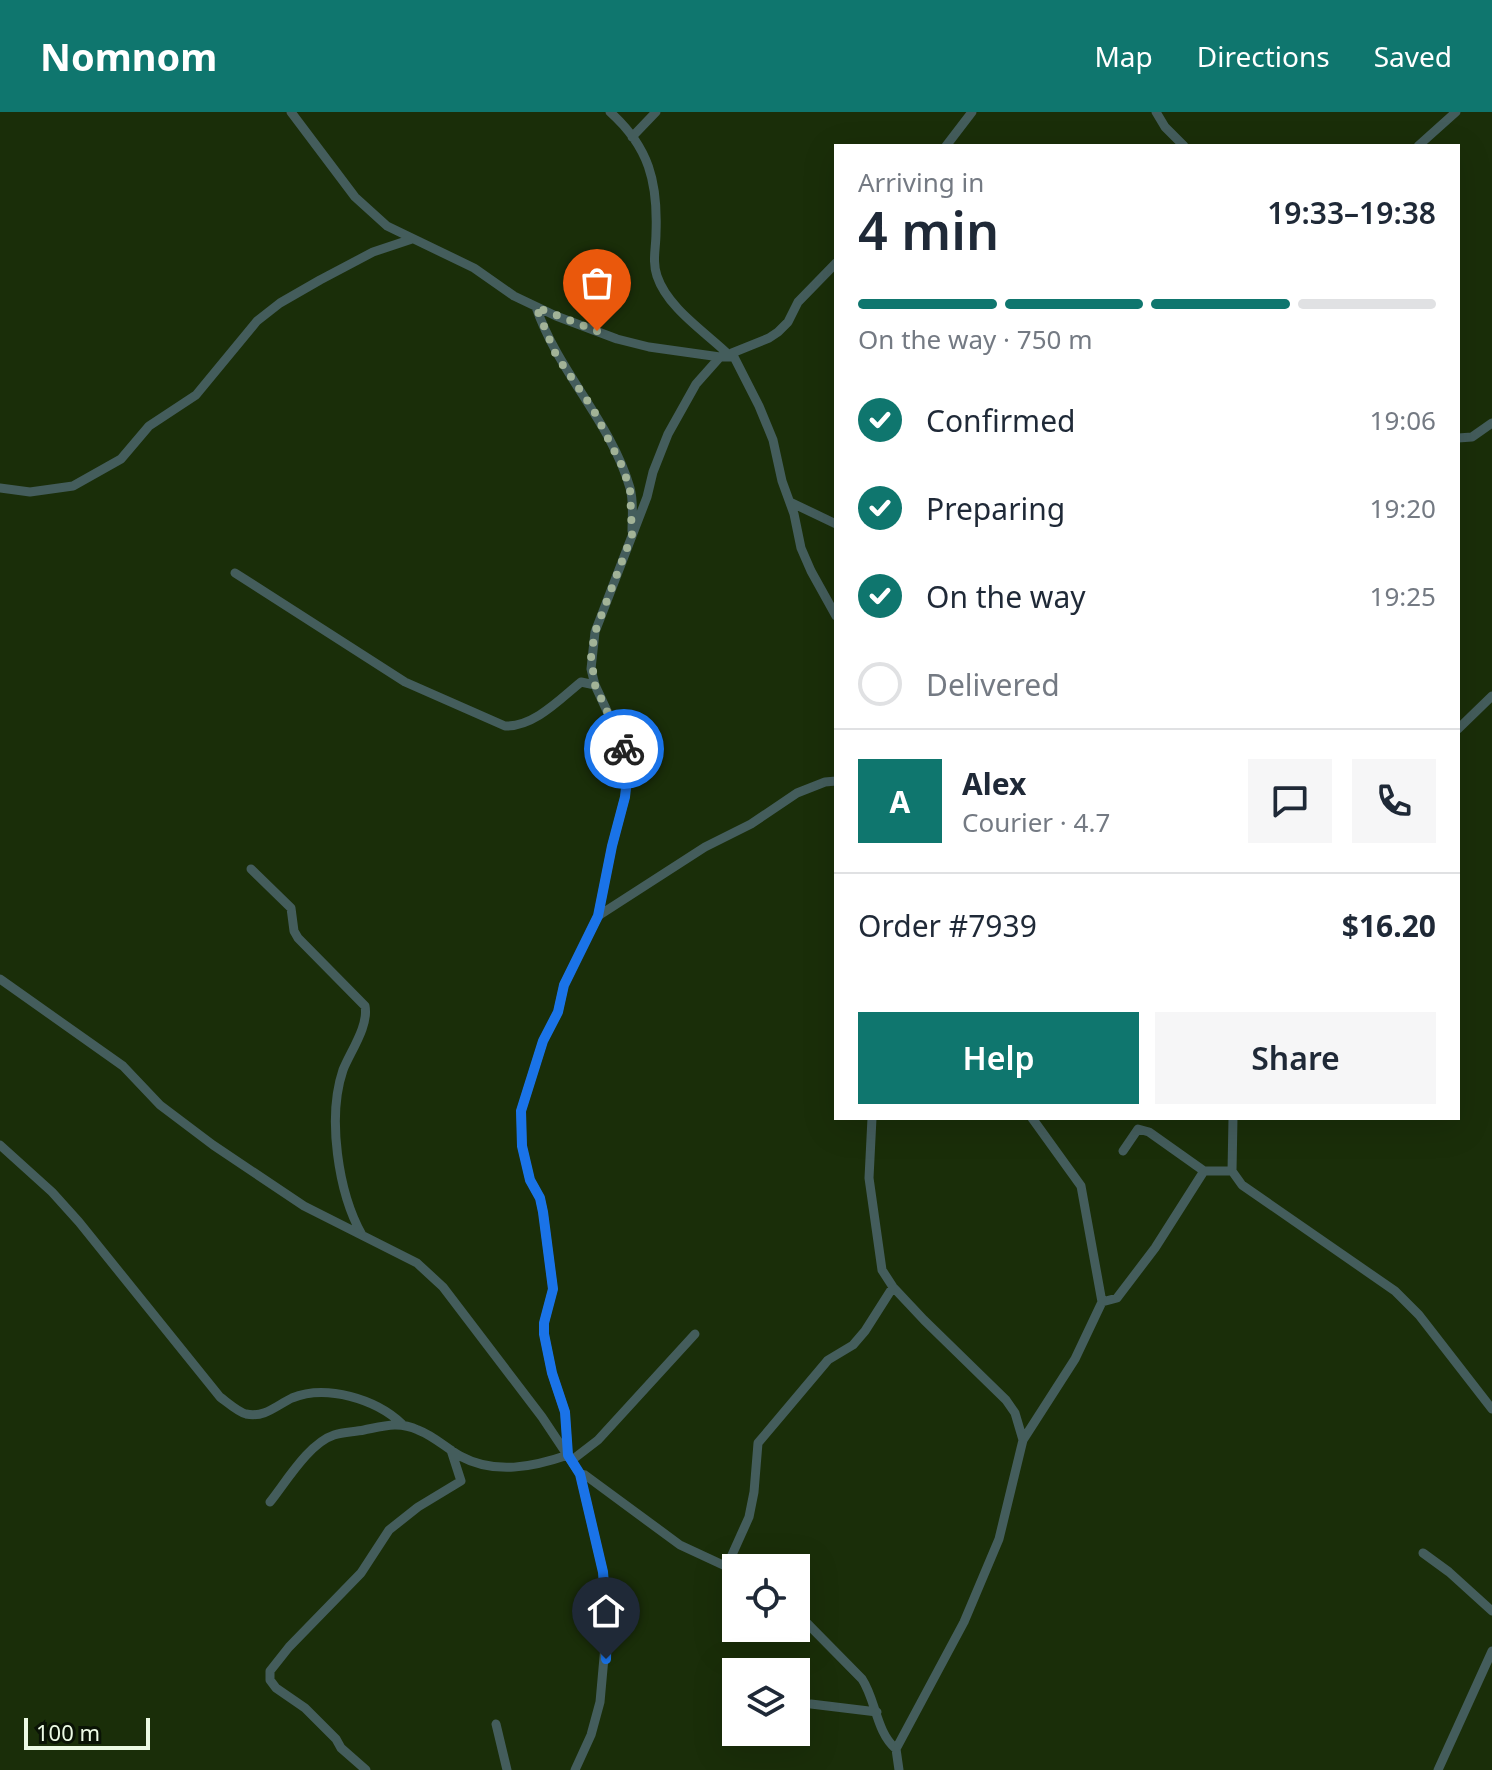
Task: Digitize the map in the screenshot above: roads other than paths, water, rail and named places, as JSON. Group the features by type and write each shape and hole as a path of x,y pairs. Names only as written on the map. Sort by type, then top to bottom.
{"street":[{"path":"291,112 298,117 355,197 387,226 474,268 514,296 536,307 617,339 720,357 732,355 778,332 788,322 798,302 834,265"},
{"path":"610,112 650,164 657,219 654,257 657,275 666,294 732,355 764,417 806,559 834,612"},
{"path":"632,137 656,112"},
{"path":"948,144 972,112"},
{"path":"1156,112 1165,127 1182,144"},
{"path":"1420,144 1456,112"},
{"path":"0,488 30,492 73,486 121,459 149,426 196,395 237,342 280,303 373,252 412,239"},
{"path":"536,307 556,355 593,409 622,466 632,500 632,535"},
{"path":"570,1457 565,1412 552,1373 544,1334 553,1289 540,1198 530,1180 522,1146 521,1111 543,1041 558,1012 564,985 598,916 625,797 628,770 625,750 595,685 591,669 595,632 668,434 696,384 720,357"},
{"path":"1460,438 1472,437 1492,423"},
{"path":"790,502 834,523"},
{"path":"235,573 405,682 505,726 511,727 537,717 581,682 595,685"},
{"path":"1460,727 1492,696"},
{"path":"598,916 705,847 751,824 797,793 834,781"},
{"path":"251,869 291,908 298,938 365,1006 365,1020 337,1092 336,1133 345,1191 354,1221 362,1235"},
{"path":"0,993 4,982 123,1066 160,1105 213,1145 304,1206 417,1263 443,1287 570,1457 580,1474 603,1572 607,1624 600,1702 591,1735 575,1770"},
{"path":"872,1120 869,1178 882,1270 893,1287 1006,1400 1015,1413 1023,1440"},
{"path":"896,1749 952,1646 995,1551 1023,1440 1075,1359 1102,1302 1081,1186 1033,1120"},
{"path":"1233,1120 1232,1171 1242,1185 1395,1291 1419,1315 1492,1409"},
{"path":"1123,1151 1138,1129 1149,1132 1204,1171 1232,1171"},
{"path":"0,1145 52,1192 79,1222 220,1397 245,1414 271,1412 292,1398 326,1391 391,1414 402,1424"},
{"path":"1102,1302 1117,1298 1155,1248 1204,1171"},
{"path":"736,1554 754,1492 758,1443 828,1360 853,1345 893,1287"},
{"path":"270,1502 303,1460 328,1438 388,1425 402,1424 420,1430 480,1464 526,1467 570,1457 598,1440 695,1334"},
{"path":"366,1770 305,1708 276,1688 270,1680 270,1671 289,1647 361,1573 389,1530 418,1507 461,1481 451,1450"},
{"path":"580,1474 621,1499 680,1545 722,1565"},
{"path":"1423,1553 1492,1611"},
{"path":"810,1626 862,1679 885,1737 896,1749 899,1770"},
{"path":"1438,1770 1492,1651"},
{"path":"811,1704 877,1712"},
{"path":"496,1724 507,1770"}]}
